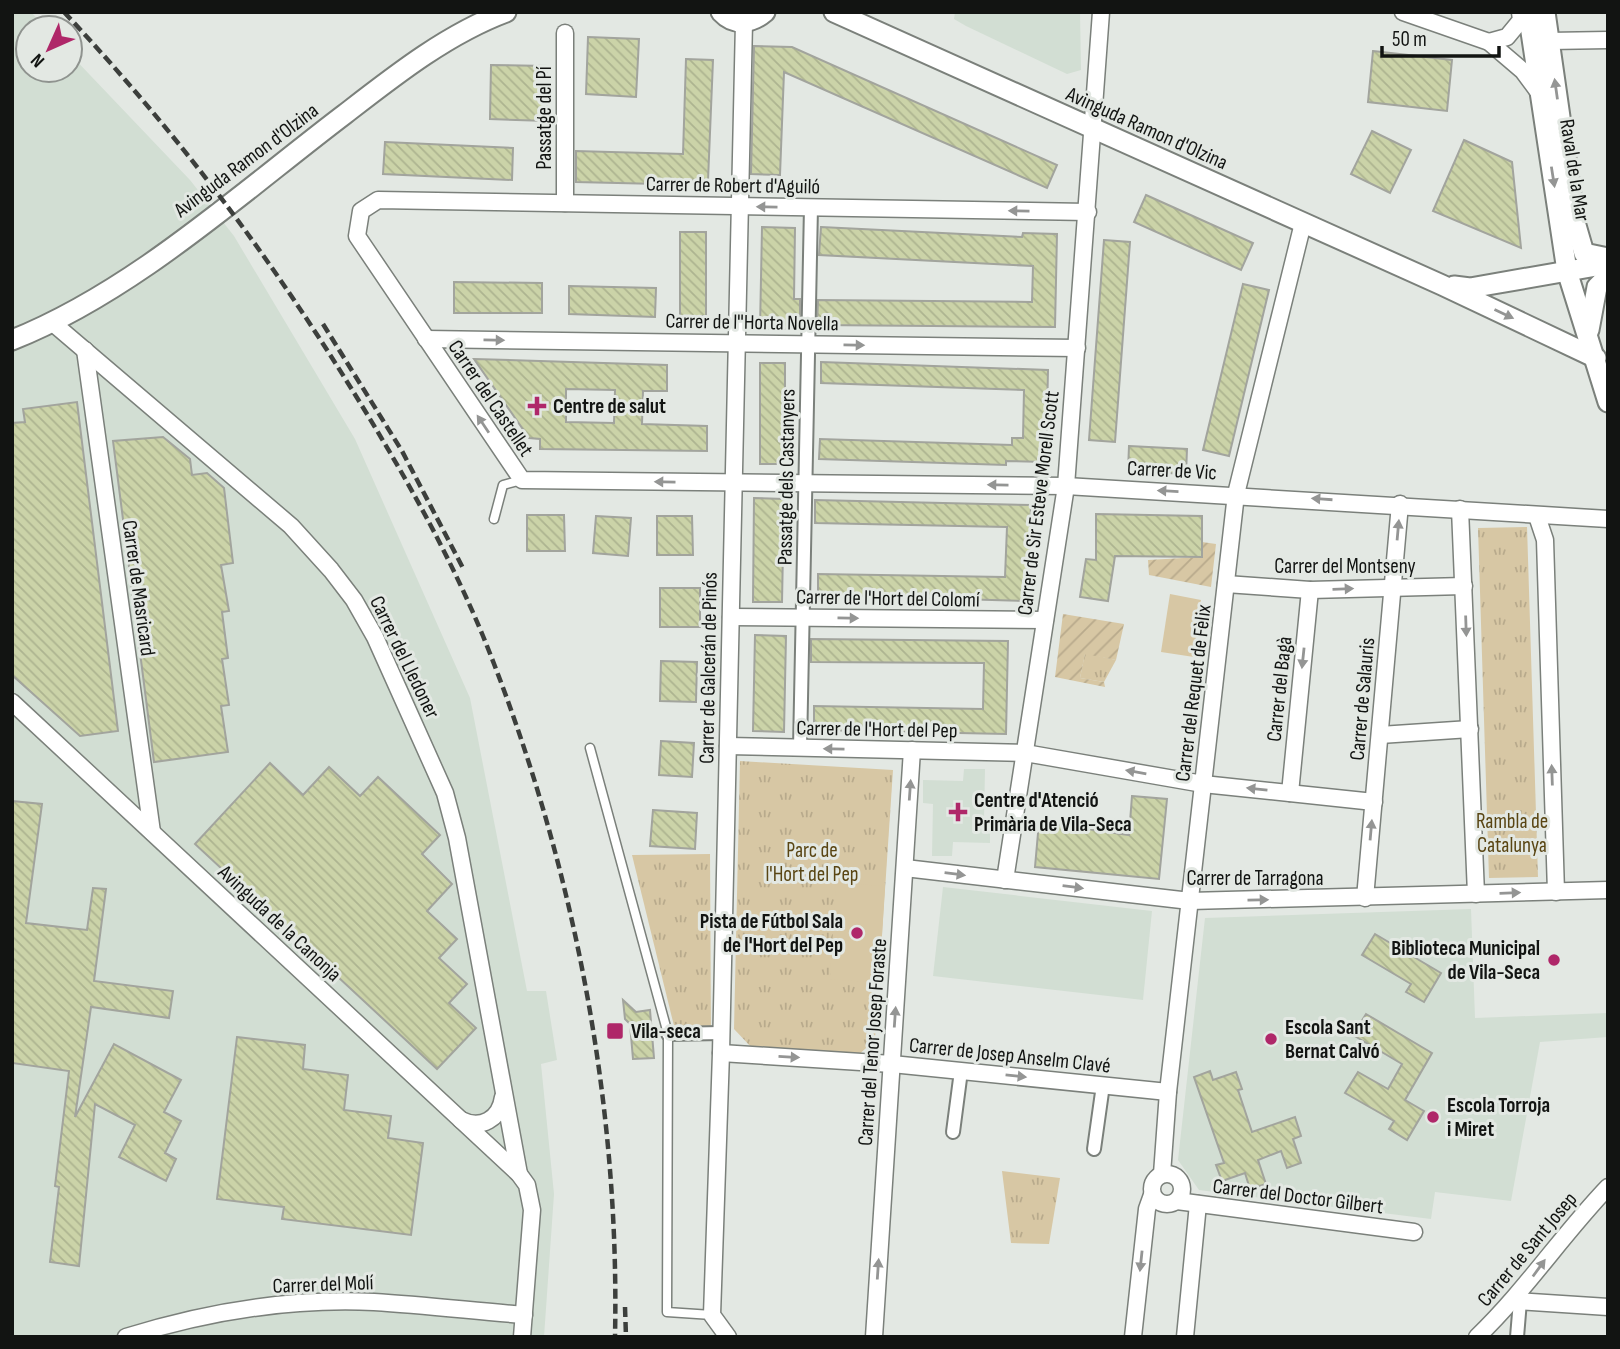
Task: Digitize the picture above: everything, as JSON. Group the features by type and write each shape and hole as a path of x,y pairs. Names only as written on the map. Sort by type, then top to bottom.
{"street":[{"name":"Avinguda Ramon d'Olzina","path":"12,340 54,324 134,275 425,55 487,19 506,12"},
{"path":"721,12 734,21 744,22 757,19 765,12"},
{"name":"Avinguda Ramon d'Olzina","path":"834,12 1442,285 1596,358"},
{"name":"Carrer de Sir Esteve Morell Scott","path":"1005,880 1066,486 1101,12"},
{"path":"1403,12 1489,42 1523,71 1540,94"},
{"path":"1489,42 1507,37 1521,20 1521,12"},
{"name":"Raval de la Mar","path":"1528,12 1567,271 1608,402"},
{"name":"Raval de la Mar","path":"1545,12 1577,228 1584,253 1608,258"},
{"name":"Carrer de Galcerán de Pinós","path":"712,1315 721,1053 744,22"},
{"name":"Passatge del Pí","path":"565,33 565,203"},
{"path":"1549,41 1608,40"},
{"name":"Carrer de Robert d'Aguiló","path":"378,200 1088,212"},
{"name":"Carrer del Castellet","path":"378,200 361,211 356,236 522,480 733,483"},
{"name":"Passatge dels Castanyers","path":"800,748 811,207"},
{"name":"Carrer del Requet de Fèlix","path":"1162,1174 1168,1092 1236,494 1303,223"},
{"name":"Avinguda Ramon d'Olzina","path":"1442,285 1470,288 1608,264"},
{"path":"1588,332 1597,287 1608,276"},
{"name":"Carrer del Lledoner","path":"54,324 291,526 354,600 375,637 445,793 457,838 519,1174 527,1185 532,1210 522,1337"},
{"name":"Carrer de l''Horta Novella","path":"426,338 1077,348"},
{"name":"Carrer de Masricard","path":"85,350 152,832"},
{"name":"Carrer de Vic","path":"733,483 1066,486 1236,494 1608,519"},
{"name":"Carrer de Salauris","path":"1365,898 1400,504"},
{"path":"1460,509 1476,894"},
{"path":"1537,516 1545,540 1556,892"},
{"path":"1545,540 1559,526 1583,518"},
{"name":"Carrer del Montseny","path":"1226,584 1310,590 1464,586"},
{"name":"Carrer del Bagà","path":"1290,793 1310,590"},
{"name":"Carrer de l'Hort del Colomí","path":"731,617 1045,620"},
{"name":"Avinguda de la Canonja","path":"12,702 519,1174"},
{"path":"1380,735 1470,729"},
{"name":"Carrer de l'Hort del Pep","path":"728,746 1025,753 1203,784 1374,802"},
{"name":"Carrer del Tenor Josep Foraste","path":"874,1337 912,750"},
{"name":"Carrer de Tarragona","path":"905,868 1190,901 1608,890"},
{"path":"668,1034 721,1033"},
{"name":"Carrer de Josep Anselm Clavé","path":"721,1053 892,1064 1168,1092"},
{"path":"953,1132 961,1071"},
{"path":"1094,1149 1103,1085"},
{"path":"459,1118 474,1124 490,1120 502,1107 503,1088"},
{"path":"1133,1337 1152,1185 1162,1174 1172,1175 1180,1182 1182,1192 1177,1201 1163,1204 1152,1195"},
{"name":"Carrer de Sant Josep","path":"1477,1337 1517,1301 1568,1229 1608,1187"},
{"name":"Carrer del Doctor Gilbert","path":"1177,1201 1414,1232"},
{"path":"1185,1337 1198,1204"},
{"path":"1517,1337 1517,1301 1608,1307"},
{"name":"Carrer del Molí","path":"126,1337 184,1319 274,1305 372,1302 524,1315"},
{"path":"712,1315 728,1337"}],"lane":[{"path":"494,519 503,485 522,480"},
{"path":"590,747 668,1034 667,1312 712,1315"}],"shaded area":[{"path":"12,12 31,12 33,14 14,14 14,84 84,84 84,69 190,180 234,236 355,439 470,698 527,991 546,991 557,1060 541,1064 554,1194 544,1337 12,1337"},
{"path":"955,12 1080,12 1081,70 1067,74 966,26 954,19"},
{"name":"Centre d'Atenció Primària de Vila-Seca","path":"964,769 985,769 984,820 990,821 990,843 953,842 952,856 932,856 933,804 923,803 923,780 963,781"},
{"path":"943,887 1152,911 1143,1000 933,976"},
{"path":"1471,909 1475,1018 1608,1013 1608,1037 1540,1042 1511,1201 1435,1192 1431,1219 1199,1190 1178,1160 1205,918"}],"green space":[{"name":"Rambla de Catalunya","path":"1527,527 1538,877 1489,878 1478,528"},
{"path":"1202,542 1216,544 1211,587 1149,575 1148,560 1201,557"},
{"path":"1170,594 1201,600 1194,657 1161,652"},
{"path":"1063,614 1124,624 1116,660 1085,654 1080,678 1104,682 1105,687 1055,677"},
{"path":"1085,653 1116,660 1104,682 1080,678"},
{"name":"Parc de l'Hort del Pep","path":"740,761 893,770 875,1040 856,1057 752,1048 734,1029"},
{"path":"710,854 711,1033 676,1034 632,855"},
{"name":"Pista de Fútbol Sala de l'Hort del Pep","path":"836,883 885,886 879,983 830,979"},
{"path":"1002,1171 1060,1178 1049,1244 1011,1243"}],"building":[{"path":"588,37 639,39 636,97 586,94"},
{"path":"754,46 792,47 1057,165 1047,188 784,72 780,175 751,174"},
{"path":"1373,51 1452,60 1447,111 1368,102"},
{"path":"686,59 713,60 708,181 660,179 659,184 576,182 576,151 683,154"},
{"path":"491,65 547,66 547,121 490,119"},
{"path":"1372,131 1411,150 1390,193 1351,174"},
{"path":"1464,140 1512,162 1521,248 1433,211"},
{"path":"385,142 513,148 512,180 383,174"},
{"path":"1146,195 1253,243 1241,270 1134,222"},
{"path":"762,227 795,228 794,299 800,299 800,325 793,324 793,329 760,329"},
{"path":"821,227 1022,237 1023,233 1057,234 1055,327 817,325 818,300 1032,302 1033,266 819,255"},
{"path":"680,232 706,232 706,316 680,316"},
{"path":"1104,240 1130,242 1115,442 1089,440"},
{"path":"454,282 542,283 542,313 454,313"},
{"path":"1243,284 1269,290 1229,456 1203,450"},
{"path":"569,286 656,288 655,317 569,314"},
{"name":"Centre de salut","path":"474,359 667,365 667,391 643,391 642,424 707,426 707,451 540,449 540,439 529,438","holes":["566,389 615,390 614,423 566,422"]},
{"path":"821,362 1048,370 1046,462 1006,461 1006,465 819,459 820,439 1012,445 1012,438 1023,438 1024,390 821,383"},
{"path":"760,363 785,363 785,464 760,464"},
{"path":"77,402 118,731 80,736 12,675 12,423 25,422 23,409"},
{"path":"163,437 190,459 192,475 207,473 224,488 233,563 221,565 229,611 222,612 228,658 222,659 229,705 221,706 228,752 154,762 113,441"},
{"path":"1129,446 1187,449 1186,474 1128,471"},
{"path":"754,498 784,499 782,602 753,602"},
{"path":"815,500 1031,505 1028,601 818,595 818,574 1005,577 1007,527 815,523"},
{"path":"1096,514 1202,516 1202,557 1115,556 1108,601 1080,597 1086,559 1096,560"},
{"path":"527,515 564,515 565,551 527,551"},
{"path":"596,516 631,518 628,556 593,553"},
{"path":"657,516 692,516 693,555 657,555"},
{"path":"660,588 700,588 700,627 660,627"},
{"path":"755,635 786,636 784,732 753,731"},
{"path":"811,639 1008,641 1006,734 814,730 814,706 983,709 984,663 811,662"},
{"path":"661,661 697,662 696,702 660,701"},
{"path":"661,741 694,743 692,777 659,775"},
{"path":"270,763 303,795 329,767 360,796 378,777 440,835 422,854 452,884 427,911 457,939 439,958 467,984 449,1003 476,1028 437,1069 195,844"},
{"path":"1132,796 1167,799 1159,879 1035,867 1039,822 1129,835"},
{"path":"12,801 42,804 26,923 87,930 93,888 106,889 94,981 173,991 169,1018 91,1007 75,1117 114,1044 181,1080 164,1112 181,1121 165,1153 176,1159 166,1181 119,1157 135,1125 95,1104 79,1266 50,1262 59,1187 55,1186 69,1071 12,1063"},
{"path":"653,810 697,813 695,849 650,846"},
{"path":"1375,934 1441,973 1424,1002 1406,992 1411,984 1362,955"},
{"path":"623,1000 636,1012 650,1010 654,1058 633,1059 630,1024 625,1019"},
{"path":"1366,1014 1432,1053 1405,1100 1424,1111 1407,1140 1389,1129 1394,1121 1345,1093 1358,1072 1388,1089 1402,1064 1353,1035"},
{"path":"237,1037 305,1045 303,1069 348,1075 344,1110 391,1116 388,1138 423,1143 411,1235 282,1219 284,1207 217,1199"},
{"path":"1210,1071 1213,1080 1236,1072 1242,1089 1238,1090 1252,1132 1295,1117 1301,1136 1293,1139 1301,1163 1287,1168 1281,1151 1258,1160 1266,1184 1250,1189 1245,1173 1222,1181 1216,1165 1224,1163 1194,1077"}],"railway":[{"path":"64,12 181,147 285,287 351,388 405,478 454,572 483,636 542,805 584,980 599,1069 609,1158 615,1337"},
{"path":"323,324 402,451 464,570"},
{"path":"625,1307 626,1337"}],"place":[{"name":"Centre de salut","path":"537,406"},
{"name":"Centre d'Atenció Primària de Vila-Seca","path":"958,812"},
{"name":"Pista de Fútbol Sala de l'Hort del Pep","path":"857,933"},
{"name":"Biblioteca Municipal de Vila-Seca","path":"1554,960"},
{"name":"Vila-seca","path":"615,1031"},
{"name":"Escola Sant Bernat Calvó","path":"1271,1039"},
{"name":"Escola Torroja i Miret","path":"1433,1117"}]}
